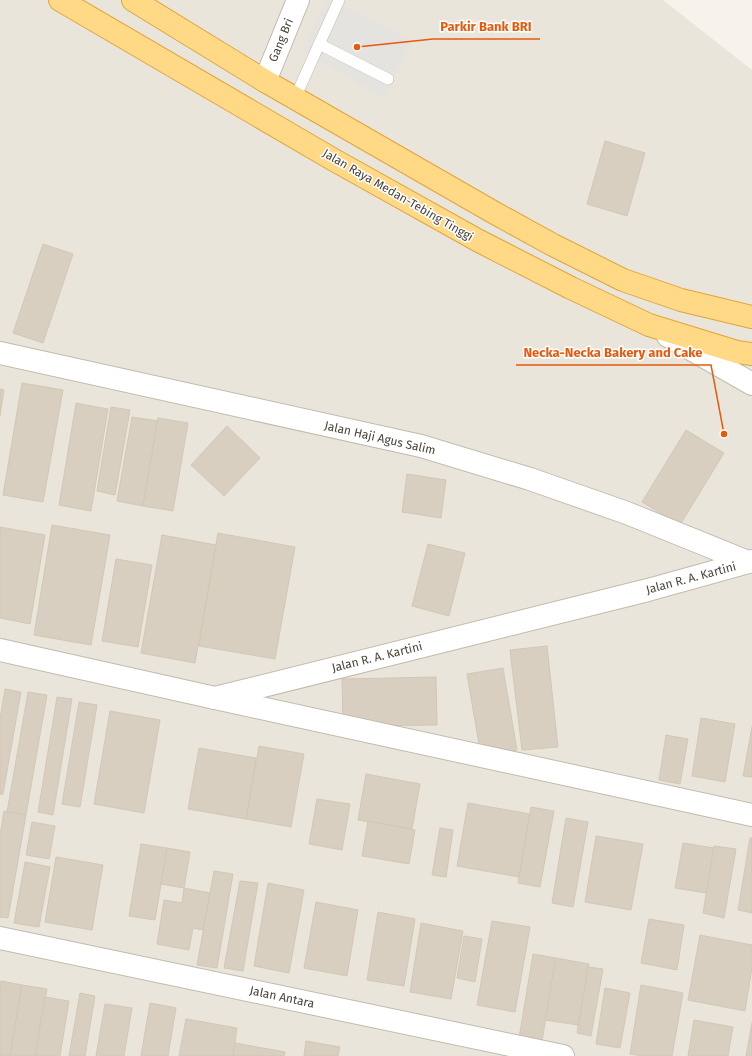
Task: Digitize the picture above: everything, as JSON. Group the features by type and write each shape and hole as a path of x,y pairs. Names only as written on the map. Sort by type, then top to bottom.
{"highway":[{"name":"Jalan Raya Medan-Tebing Tinggi","path":"60,0 334,160 479,241 571,288 649,324 737,352 752,354"},
{"path":"133,0 265,81 493,212 623,280 681,300 752,317"}],"street":[{"name":"Gang Bri","path":"265,81 298,0"},
{"path":"649,324 752,384"},
{"name":"Jalan Haji Agus Salim","path":"0,353 421,446 530,478 627,513 750,562"},
{"name":"Jalan R. A. Kartini","path":"0,650 215,698 648,590 750,562"},
{"path":"215,698 752,815"},
{"name":"Jalan Antara","path":"0,938 563,1056"}],"lane":[{"path":"295,98 339,0"},
{"path":"319,44 388,79"}],"shaded area":[{"path":"0,0 663,0 752,70 752,1056 0,1056"},
{"path":"326,0 333,0 412,41 383,97 303,52"}],"building":[{"path":"605,141 645,153 627,216 587,204"},
{"path":"43,244 73,254 43,343 13,333"},
{"path":"22,383 63,390 43,502 3,495"},
{"path":"0,389 4,390 0,416"},
{"path":"76,403 108,409 91,511 59,505"},
{"path":"111,407 130,410 115,495 97,491"},
{"path":"132,417 158,421 143,506 117,501"},
{"path":"158,418 188,423 173,511 143,506"},
{"path":"227,426 260,458 224,496 191,465"},
{"path":"686,430 724,453 680,525 642,502"},
{"path":"407,474 446,480 441,518 402,512"},
{"path":"52,525 110,535 91,645 34,635"},
{"path":"0,527 45,535 30,624 0,618"},
{"path":"218,533 295,547 275,659 199,646"},
{"path":"162,535 216,545 195,663 141,653"},
{"path":"428,544 465,553 449,616 412,606"},
{"path":"116,559 152,565 138,647 102,641"},
{"path":"547,646 558,747 522,750 510,650"},
{"path":"503,668 517,750 481,756 467,674"},
{"path":"436,677 437,725 343,726 342,679"},
{"path":"5,689 21,692 3,794 0,794 0,719"},
{"path":"28,692 47,695 26,815 7,812"},
{"path":"57,697 72,699 53,815 38,812"},
{"path":"79,702 97,705 80,807 62,804"},
{"path":"110,711 160,720 144,813 94,804"},
{"path":"701,718 735,724 725,782 692,776"},
{"path":"752,727 752,777 743,776"},
{"path":"666,735 688,739 680,784 659,780"},
{"path":"259,746 304,754 291,827 246,819"},
{"path":"199,748 256,758 246,819 188,809"},
{"path":"366,774 420,784 412,829 358,820"},
{"path":"317,799 350,804 342,850 309,844"},
{"path":"468,803 530,814 519,877 457,866"},
{"path":"531,807 554,811 540,887 518,883"},
{"path":"4,811 26,815 8,918 0,917 0,835"},
{"path":"566,818 588,822 573,907 552,903"},
{"path":"368,821 415,830 409,864 362,856"},
{"path":"32,822 55,826 49,859 26,855"},
{"path":"440,828 453,830 446,877 432,875"},
{"path":"596,836 643,844 631,910 585,902"},
{"path":"750,838 752,838 752,913 738,910"},
{"path":"683,843 714,848 706,893 675,888"},
{"path":"141,844 167,848 155,920 129,916"},
{"path":"714,846 736,849 724,918 703,913"},
{"path":"167,848 190,852 184,888 161,884"},
{"path":"56,857 103,865 92,930 45,922"},
{"path":"25,862 50,867 39,927 14,923"},
{"path":"214,871 233,874 217,968 197,965"},
{"path":"240,881 258,883 243,971 224,968"},
{"path":"268,883 304,890 289,973 254,966"},
{"path":"184,888 210,893 203,930 193,928 189,950 157,944 164,900 182,903"},
{"path":"316,902 358,910 347,976 304,968"},
{"path":"378,912 415,919 404,986 367,980"},
{"path":"649,919 684,925 677,970 641,963"},
{"path":"492,921 530,927 515,1012 477,1005"},
{"path":"421,923 463,931 451,999 410,992"},
{"path":"700,935 752,945 752,968 745,1011 688,1000"},
{"path":"464,936 482,939 475,982 457,978"},
{"path":"533,954 556,958 542,1041 519,1038"},
{"path":"556,958 589,964 578,1025 545,1020"},
{"path":"588,967 603,969 591,1036 577,1033"},
{"path":"1,981 22,985 10,1056 0,1056"},
{"path":"22,985 47,989 35,1056 10,1056"},
{"path":"641,985 683,993 672,1056 643,1056 630,1054"},
{"path":"605,988 630,993 620,1048 596,1044"},
{"path":"80,993 95,996 85,1056 69,1056"},
{"path":"45,997 69,1001 60,1056 35,1056"},
{"path":"150,1003 176,1008 168,1056 141,1056"},
{"path":"105,1004 132,1008 124,1056 96,1056"},
{"path":"186,1019 237,1028 233,1056 179,1056"},
{"path":"694,1020 733,1027 728,1056 688,1056"},
{"path":"752,1023 752,1056 746,1056"},
{"path":"306,1041 340,1047 338,1056 304,1056"},
{"path":"235,1043 285,1052 284,1056 233,1056"}],"place":[{"name":"Parkir Bank BRI","path":"357,47"},
{"name":"Necka-Necka Bakery and Cake","path":"724,434"}]}
